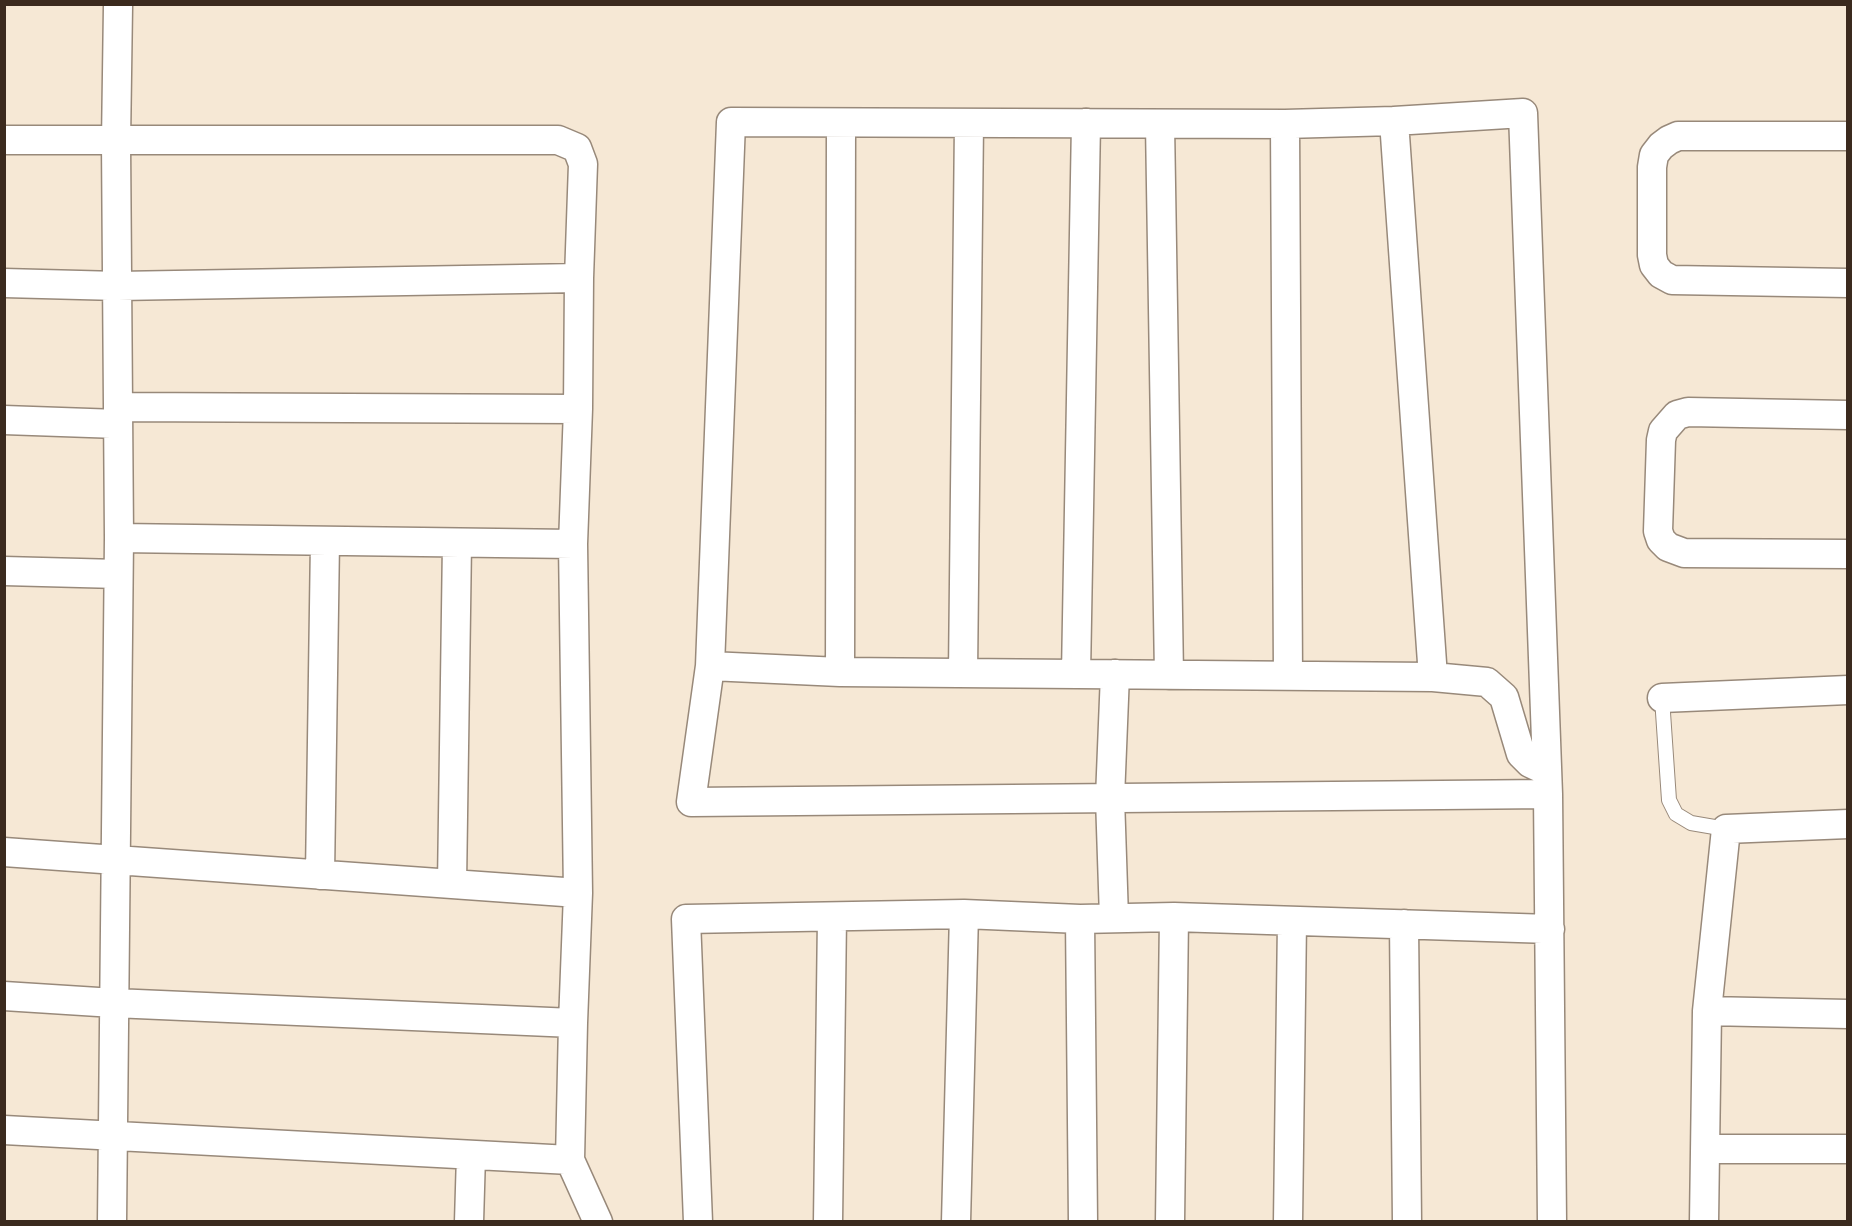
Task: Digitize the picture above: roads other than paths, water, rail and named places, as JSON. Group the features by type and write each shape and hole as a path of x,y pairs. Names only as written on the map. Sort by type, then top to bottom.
{"street":[{"path":"112,1221 119,538 116,142 118,6"},
{"path":"1547,782 1110,798 691,802 710,666 731,122 1285,124 1394,121 1523,112 1547,782 1552,1221"},
{"path":"1394,121 1433,677"},
{"path":"840,123 840,672"},
{"path":"963,673 969,123"},
{"path":"1076,674 1086,123"},
{"path":"1160,124 1169,675"},
{"path":"1285,124 1288,676"},
{"path":"1848,136 1678,136 1660,146 1654,155 1652,167 1654,265 1672,280 1848,283"},
{"path":"4,140 116,142 558,140 577,148 583,164 573,544 578,893 570,1160 598,1221"},
{"path":"4,283 118,286 579,278"},
{"path":"4,420 118,415 578,409"},
{"path":"1848,415 1688,412 1677,415 1663,431 1661,440 1658,531 1660,540 1668,547 1684,554 1848,554"},
{"path":"119,538 573,544"},
{"path":"320,875 326,541"},
{"path":"452,884 457,543"},
{"path":"4,571 118,574"},
{"path":"710,666 840,672 1433,677 1486,682 1504,697 1521,754 1547,782"},
{"path":"1114,918 1110,798 1115,674"},
{"path":"1662,698 1848,690"},
{"path":"1704,1221 1707,1011 1726,830 1848,824"},
{"path":"4,852 578,893"},
{"path":"698,1221 686,919 964,914 1080,919 1174,917 1550,929"},
{"path":"956,1221 964,914"},
{"path":"828,1221 832,917"},
{"path":"1170,1221 1174,917"},
{"path":"1080,919 1083,1221"},
{"path":"1288,1221 1292,921"},
{"path":"1404,924 1407,1221"},
{"path":"4,996 114,1004 573,1023"},
{"path":"1707,1011 1848,1014"},
{"path":"4,1130 570,1160"},
{"path":"1706,1149 1848,1149"},
{"path":"469,1221 471,1155"}],"lane":[{"path":"1662,698 1669,800 1676,813 1691,823 1726,830"}]}
